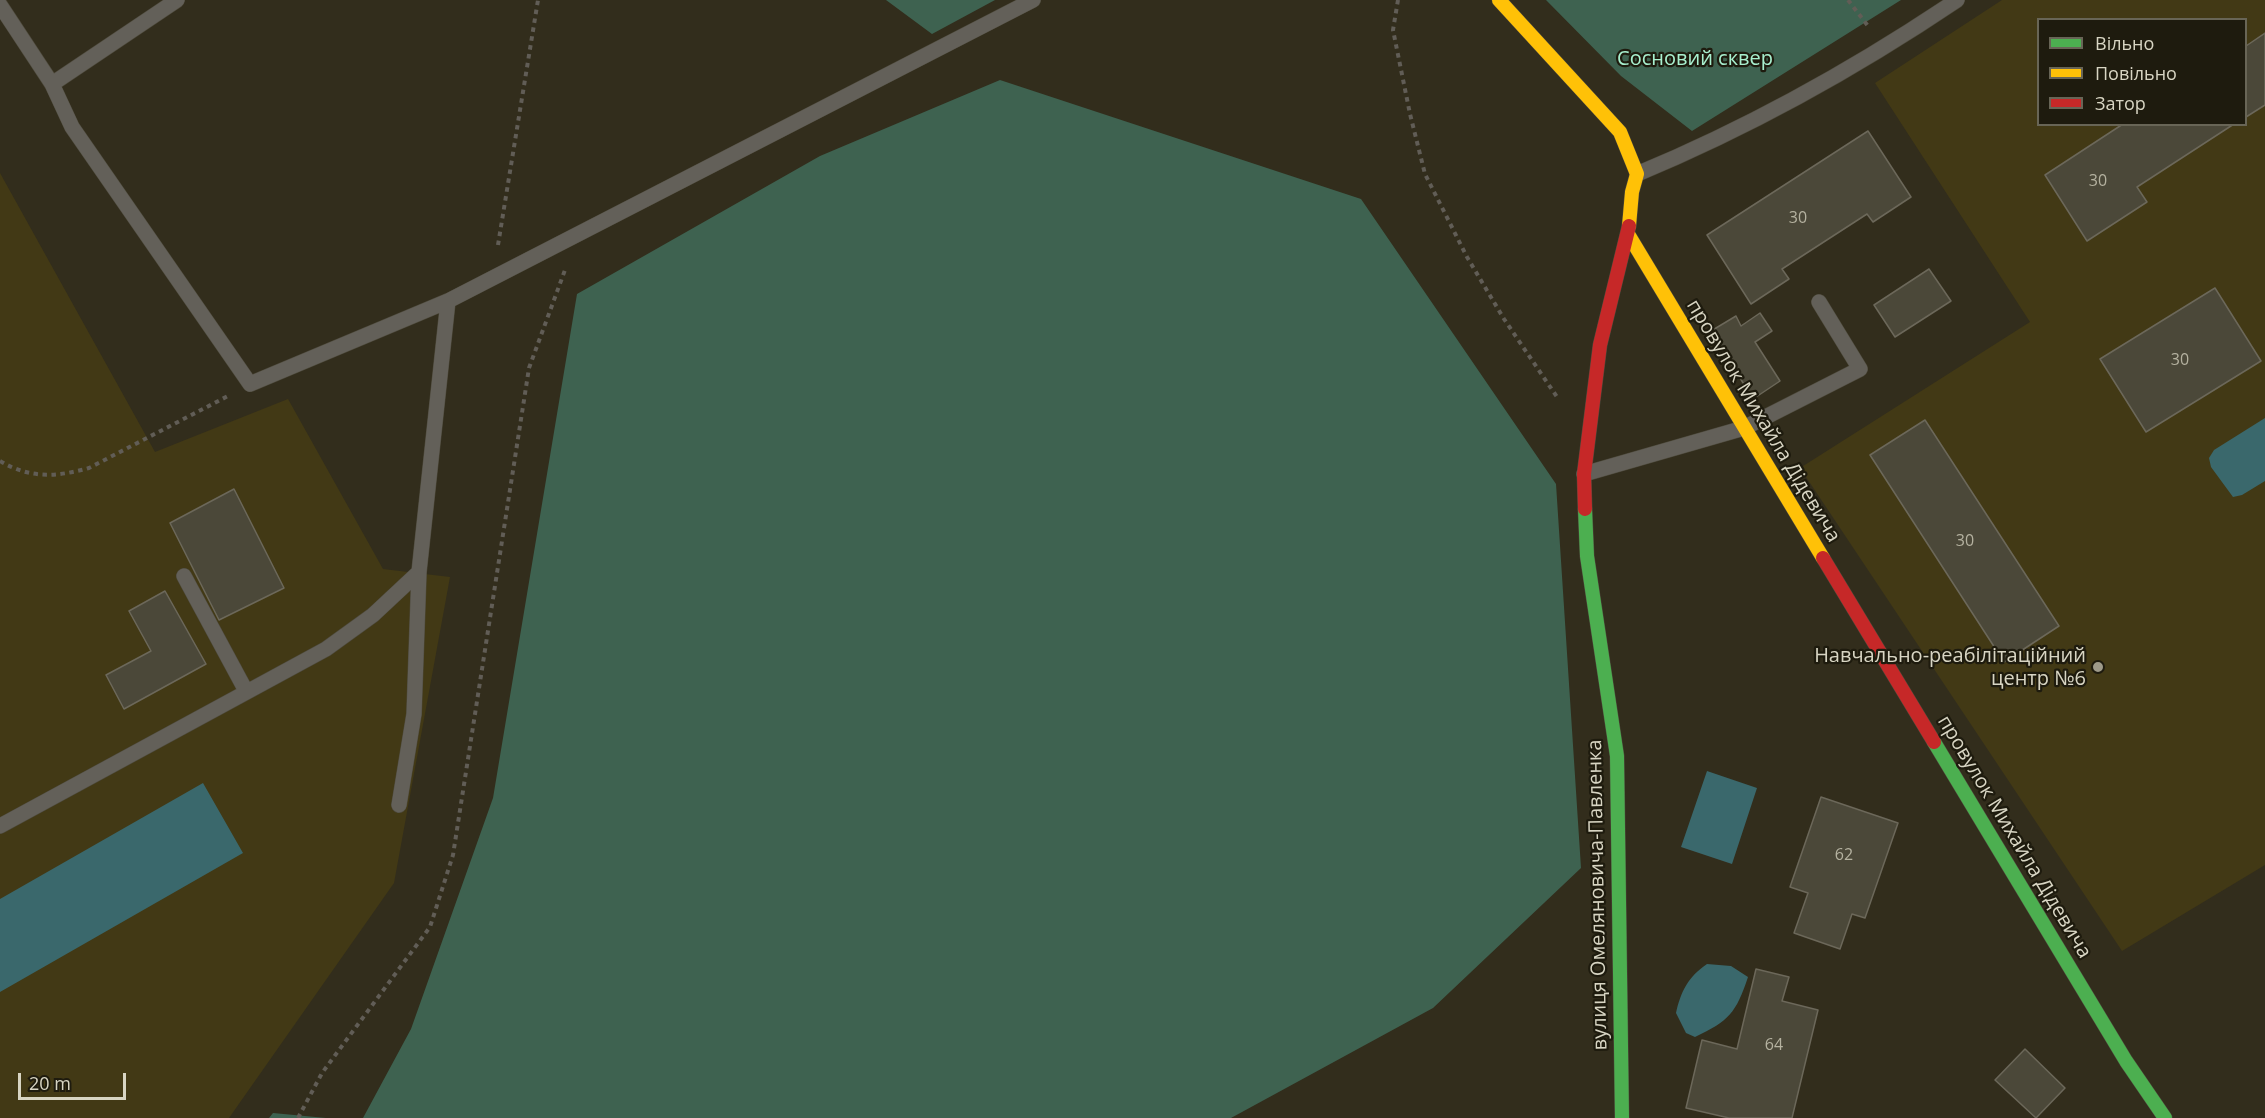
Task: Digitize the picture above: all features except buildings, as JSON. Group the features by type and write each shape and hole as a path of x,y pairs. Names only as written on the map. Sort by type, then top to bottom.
{"street":[{"path":"1499,0 1620,132 1637,174"},
{"name":"вулиця Омеляновича-Павленка","path":"1622,1118 1617,756 1587,556 1584,474 1600,345 1628,234 1632,192 1637,174"},
{"name":"провулок Михайла Дідевича","path":"1628,234 2126,1061 2165,1118"}],"lane":[{"path":"52,84 177,0"},
{"path":"0,5 52,84 72,127 250,384 448,301 578,232 1033,0"},
{"path":"1637,174 1712,142 1885,49 1957,0"},
{"path":"399,805 414,714 419,572 448,301"},
{"path":"1584,474 1744,428 1860,369 1819,302"},
{"path":"0,826 326,649 373,615 419,572"},
{"path":"184,576 246,691"}],"path":[{"path":"495,276 538,0"},
{"path":"1398,0 1393,30 1425,174 1467,257 1504,319 1562,404"},
{"path":"298,1118 322,1073 430,927 453,855 529,368 578,232"},
{"path":"0,461 15,470 38,476 64,475 89,468 250,384"}],"shaded area":[{"name":"Навчально-реабілітаційний центр №6","path":"2002,0 2265,0 2265,865 2122,951 1800,468 2030,322 1875,83"},
{"path":"0,173 155,452 288,399 383,569 450,577 394,883 229,1118 0,1118"}],"green space":[{"path":"886,0 995,0 932,34"},
{"name":"Сосновий сквер","path":"1546,0 1901,0 1692,131 1621,76"},
{"path":"1000,80 1361,199 1556,484 1581,868 1433,1008 1231,1118 363,1118 411,1029 493,798 577,294 820,156"},
{"path":"273,1113 326,1118 269,1118"}],"water":[{"path":"2265,418 2265,481 2242,495 2233,497 2211,467 2209,458 2214,450"},
{"path":"1707,771 1757,788 1732,864 1681,847"},
{"path":"203,783 243,853 0,992 0,899"},
{"path":"1707,964 1731,966 1748,977 1735,1008 1730,1014 1716,1026 1695,1037 1686,1033 1676,1013 1686,985"}],"traffic: fast":[{"path":"1585,509 1587,556 1617,756 1622,1118"},
{"path":"1934,742 2126,1061 2165,1118"}],"traffic: slow":[{"path":"1499,0 1620,132 1637,174 1632,192 1629,226"},
{"path":"1628,234 1823,558"}],"traffic: jam":[{"path":"1585,509 1584,474 1600,345 1629,226"},
{"path":"1823,558 1934,742"}],"place":[{"name":"Навчально-реабілітаційний центр №6","path":"2098,667"}]}
